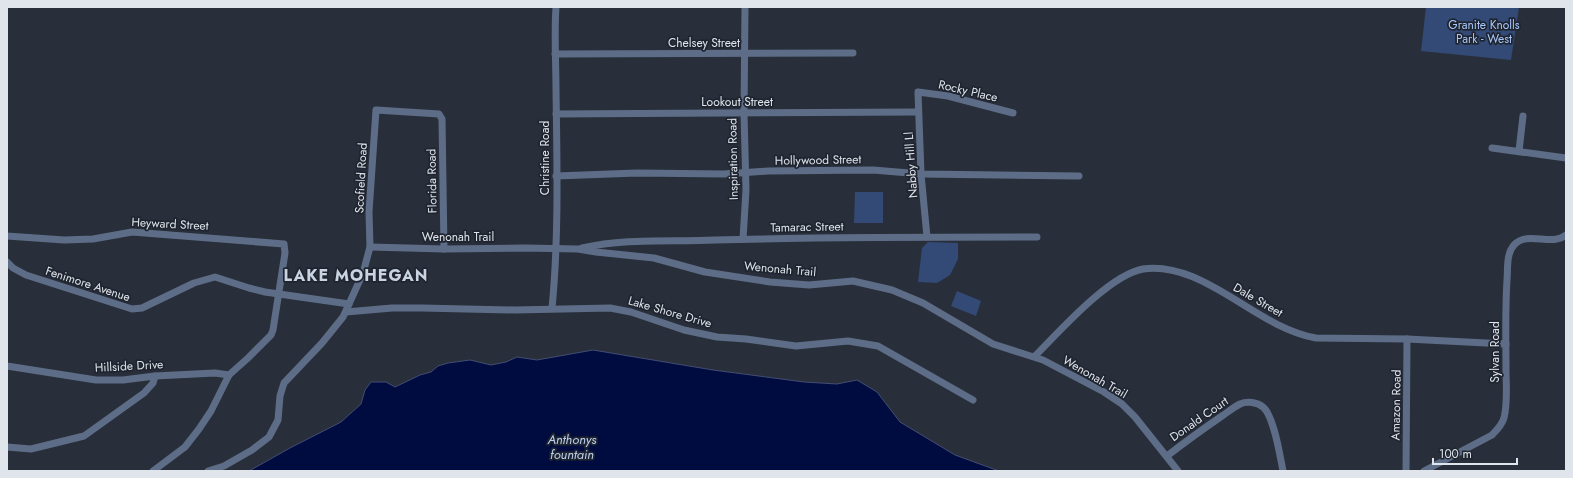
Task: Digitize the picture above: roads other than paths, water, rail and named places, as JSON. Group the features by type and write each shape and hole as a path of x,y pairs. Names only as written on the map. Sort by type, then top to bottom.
{"street":[{"name":"Christine Road","path":"552,308 555,278 556,114 554,33 556,7"},
{"name":"Inspiration Road","path":"743,239 745,173 744,7"},
{"name":"Chelsey Street","path":"555,54 853,53"},
{"name":"Nabby Hill Ll","path":"918,92 921,174 928,238"},
{"name":"Rocky Place","path":"918,92 948,96 1013,113"},
{"name":"Scofield Road","path":"208,471 224,466 252,450 268,437 278,420 280,396 284,383 322,343 343,317 350,304 363,273 370,247 369,212 376,110 440,114"},
{"name":"Lookout Street","path":"556,114 918,112"},
{"name":"Florida Road","path":"440,114 442,119 444,249"},
{"path":"1519,151 1523,116"},
{"path":"1492,148 1566,158"},
{"name":"Hollywood Street","path":"556,176 637,173 724,174 873,170 921,174 1080,176"},
{"name":"Heyward Street","path":"7,236 64,240 93,239 132,232 284,244 285,252 278,293"},
{"name":"Sylvan Road","path":"1424,471 1492,435 1500,426 1504,418 1506,398 1506,296 1510,250 1516,244 1527,239 1537,238 1553,241 1566,235"},
{"name":"Tamarac Street","path":"578,249 596,245 647,240 802,237 1037,237"},
{"name":"Wenonah Trail","path":"370,247 444,249 578,249 654,258 705,272 770,282 809,285 853,281 886,288 922,303 993,344 1035,356 1097,388 1122,404 1178,471"},
{"name":"Fenimore Avenue","path":"7,262 13,268 26,275 132,309 142,308 194,283 215,277 249,288 350,304"},
{"name":"Dale Street","path":"1035,356 1065,325 1115,281 1133,272 1148,269 1178,272 1207,283 1268,319 1293,332 1305,336 1316,338 1407,339 1506,344"},
{"path":"153,471 185,446 211,411 229,375 272,335 274,330 278,293"},
{"name":"Lake Shore Drive","path":"346,312 415,308 515,310 552,308 618,309 654,319 684,330 717,337 746,339 796,346 848,341 878,346 973,400"},
{"name":"Amazon Road","path":"1406,471 1407,339"},
{"name":"Hillside Drive","path":"7,366 96,380 122,380 155,376 215,373 229,375"},
{"path":"7,447 30,449 84,436 144,394 153,383 155,376"},
{"name":"Donald Court","path":"1167,456 1196,433 1240,404 1258,404 1264,408 1270,417 1279,448 1283,471"}],"water":[{"name":"Anthonys fountain","path":"593,350 713,370 804,382 837,384 857,380 877,392 900,422 955,455 999,471 249,471 341,422 361,404 365,390 371,382 386,382 395,387 420,375 431,372 438,366 448,363 470,360 491,365 506,362 517,357 537,360"}],"district":[{"name":"LAKE MOHEGAN","path":"356,275"}],"park label":[{"name":"Granite Knolls Park - West","path":"1484,32"}]}
